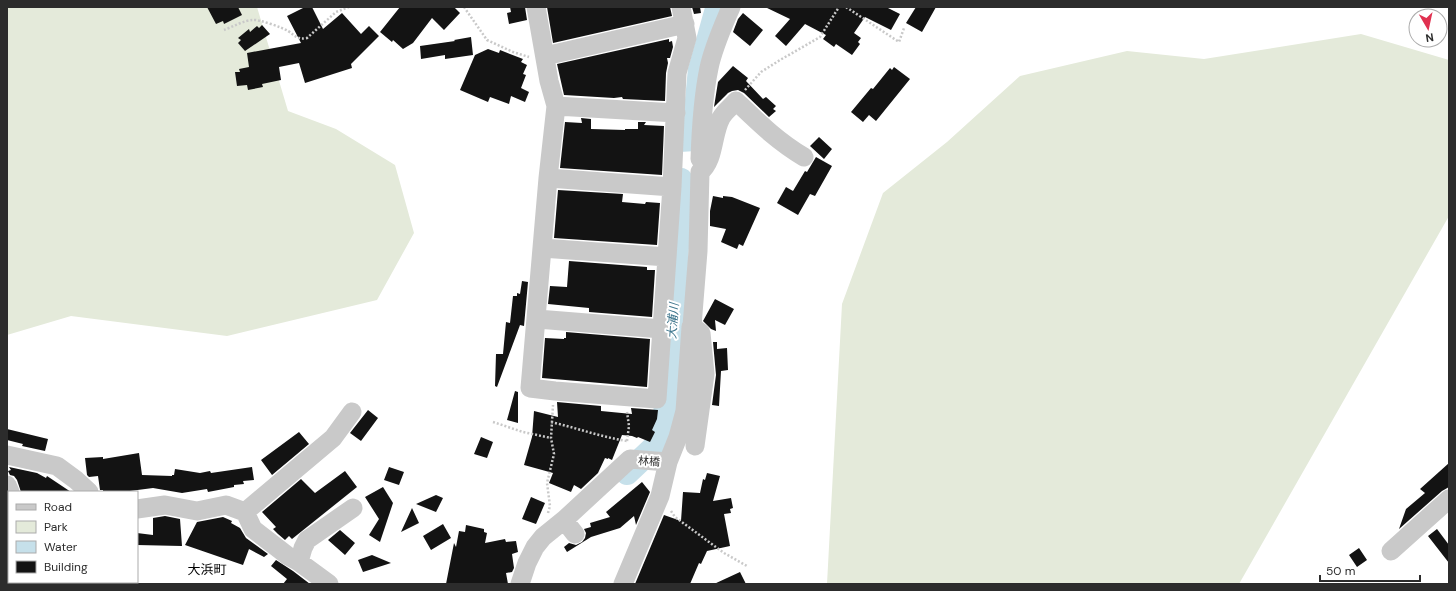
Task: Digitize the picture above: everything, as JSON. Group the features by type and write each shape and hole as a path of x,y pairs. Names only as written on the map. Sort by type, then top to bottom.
{"street":[{"path":"536,7 545,58 556,106 548,178 530,388 657,399 672,187 677,73 687,38 683,16 545,58"},
{"path":"623,584 660,496 668,462 678,437 685,412 698,251 700,172 704,169 710,154 712,117 709,67 731,7"},
{"path":"712,117 736,101 770,134 804,157"},
{"path":"556,106 676,112"},
{"path":"548,178 672,187"},
{"path":"542,248 667,257"},
{"path":"537,319 662,329"},
{"path":"692,326 701,333 705,374 695,446"},
{"path":"245,512 334,438 352,412"},
{"path":"7,455 57,466 88,491"},
{"path":"520,584 527,563 535,547 543,536 564,520 630,459"},
{"name":"林橋","path":"630,459 668,462"},
{"path":"1391,551 1449,499"},
{"path":"138,509 165,505 196,511 226,505 245,512 253,528 288,556 299,562 329,584"},
{"path":"299,562 307,540 353,508"},
{"path":"564,520 575,534"}],"path":[{"path":"224,30 253,20 288,30 296,37 302,39 307,38 336,12 349,7"},
{"path":"464,7 487,40 530,58 545,58"},
{"path":"736,101 762,72 820,37 839,7"},
{"path":"846,7 899,42 904,28"},
{"path":"543,536 543,530 550,506 547,483 554,454 551,438 555,391"},
{"path":"625,396 629,426 627,441 630,459"},
{"path":"493,422 523,432 551,438"},
{"path":"552,422 580,428 607,438 627,441"},
{"path":"660,496 675,517 724,552 747,566"}],"green space":[{"path":"7,7 257,7 288,111 336,129 395,165 414,233 377,300 227,336 71,316 7,335"},
{"path":"1361,34 1449,60 1449,216 1239,584 827,584 842,304 883,193 947,142 1020,76 1127,51 1204,59"}],"water":[{"path":"705,7 725,7 696,151 680,152 688,68"}],"building":[{"path":"207,7 238,7 242,15 224,24 223,21 216,24"},
{"path":"305,7 312,7 323,29 342,13 361,34 369,26 379,36 351,64 352,68 305,83 299,63 279,67 281,80 262,84 263,87 248,90 247,85 237,86 235,72 240,72 239,69 249,67 247,53 301,43 287,16"},
{"path":"400,7 454,7 460,13 444,30 432,18 413,43 403,49 393,40 392,42 380,32"},
{"path":"510,7 525,7 527,20 509,24 507,13 511,12"},
{"path":"547,7 670,7 672,16 553,43"},
{"path":"692,7 700,7 701,13 694,14"},
{"path":"765,7 886,7 900,14 891,30 865,17 854,33 861,38 858,42 860,44 852,55 836,44 834,47 823,39 826,35 805,24 786,46 775,36 790,19"},
{"path":"916,7 936,7 922,32 906,23"},
{"path":"743,13 763,30 750,46 733,32 738,19"},
{"path":"262,25 270,34 245,51 238,43 241,40 238,38 249,29 250,32 257,26 259,28"},
{"path":"471,37 473,55 445,59 445,55 421,59 420,46"},
{"path":"669,39 669,42 672,41 673,47 670,58 667,58 668,63 666,73 665,101 623,99 622,97 614,98 564,95 557,64"},
{"path":"488,49 499,53 500,50 523,59 521,62 527,65 523,74 526,75 521,88 529,92 525,102 511,96 509,104 490,97 488,102 460,90 475,55"},
{"path":"733,66 748,78 746,81 763,99 766,97 776,106 773,109 776,111 769,117 744,93 738,90 728,93 714,107 718,82"},
{"path":"894,67 910,79 876,121 869,115 863,122 851,112 871,88 873,89 890,68 892,70"},
{"path":"581,118 591,119 591,129 638,129 638,122 646,122 644,125 664,126 662,175 560,168 565,122 582,123"},
{"path":"819,137 832,149 824,159 810,146"},
{"path":"816,157 832,166 815,196 810,194 798,215 777,203 786,187 793,191 805,171 807,172"},
{"path":"558,190 623,194 622,202 645,204 646,202 660,203 657,245 554,238"},
{"path":"713,196 723,198 723,196 732,197 760,208 743,246 739,244 737,249 721,242 726,229 710,226 710,211"},
{"path":"569,261 647,267 647,270 655,270 652,317 589,312 589,308 548,304 550,286 567,287"},
{"path":"522,281 528,282 524,326 520,325 497,387 495,386 496,354 503,354 506,322 510,323 513,296 517,296 517,293 520,294"},
{"path":"715,299 734,309 725,325 715,320 716,331 711,329 703,321"},
{"path":"566,332 650,339 647,387 542,378 545,338 564,339 566,338"},
{"path":"713,342 717,342 717,349 727,348 728,370 721,371 719,406 712,405 716,375"},
{"path":"515,391 518,392 518,423 507,420"},
{"path":"557,402 601,406 601,411 632,414 631,408 658,410 657,419 652,430 655,432 650,442 638,437 622,435 612,460 605,458 598,473 581,489 574,485 571,492 549,483 553,473 524,465 532,437 534,411 558,417"},
{"path":"368,410 378,418 361,441 350,433"},
{"path":"7,429 48,439 45,451 22,446 23,444 7,440"},
{"path":"299,432 309,444 272,475 261,460"},
{"path":"481,437 493,442 487,458 474,454"},
{"path":"139,453 142,475 172,476 174,475 175,469 200,473 210,471 211,473 252,467 254,480 243,481 244,484 208,492 207,489 182,493 153,488 130,491 103,491 100,490 98,476 89,477 87,475 85,458 103,457 103,459"},
{"path":"1449,463 1449,487 1442,491 1399,529 1406,509 1425,493 1420,489"},
{"path":"9,467 37,473 46,478 47,476 70,491 21,491 17,480 14,476 10,475 8,471 11,470"},
{"path":"389,467 404,472 399,485 384,480"},
{"path":"345,471 357,487 292,539 289,536 285,540 278,534 273,529 276,527 262,512 301,479 315,493"},
{"path":"707,473 720,476 713,501 731,498 733,508 730,509 731,513 724,514 730,546 707,551 701,564 699,563 690,584 635,584 664,515 681,521 683,492 700,493 703,479 705,480"},
{"path":"642,482 650,492 636,525 634,516 620,528 591,537 567,552 564,547 569,543 576,545 582,542 586,533 584,529 591,527 590,523 610,517 606,512"},
{"path":"383,487 393,503 380,542 369,535 379,519 365,497"},
{"path":"436,495 443,498 436,512 416,504"},
{"path":"531,497 545,503 536,524 522,519"},
{"path":"412,508 419,523 401,532"},
{"path":"165,516 180,519 182,546 138,545 138,533 153,535 153,518"},
{"path":"223,517 232,521 231,523 240,528 246,538 268,554 264,557 249,549 243,565 185,545 197,522"},
{"path":"443,524 451,538 431,550 423,536"},
{"path":"466,525 484,529 484,532 487,533 485,543 505,539 506,542 516,541 518,552 512,554 514,568 512,572 506,573 508,584 446,584 454,543 456,547 459,531 465,532"},
{"path":"1437,529 1449,545 1449,563 1428,536"},
{"path":"340,530 355,543 345,555 328,540"},
{"path":"1359,548 1367,560 1357,567 1349,555"},
{"path":"372,555 391,563 363,572 358,560"},
{"path":"276,560 310,584 283,584 287,579 271,566"},
{"path":"740,572 746,584 714,584"}],"waterway":[{"name":"大浦川","path":"627,473 663,439 672,332 681,180"}],"district":[{"name":"大浜町","path":"207,569"}]}
